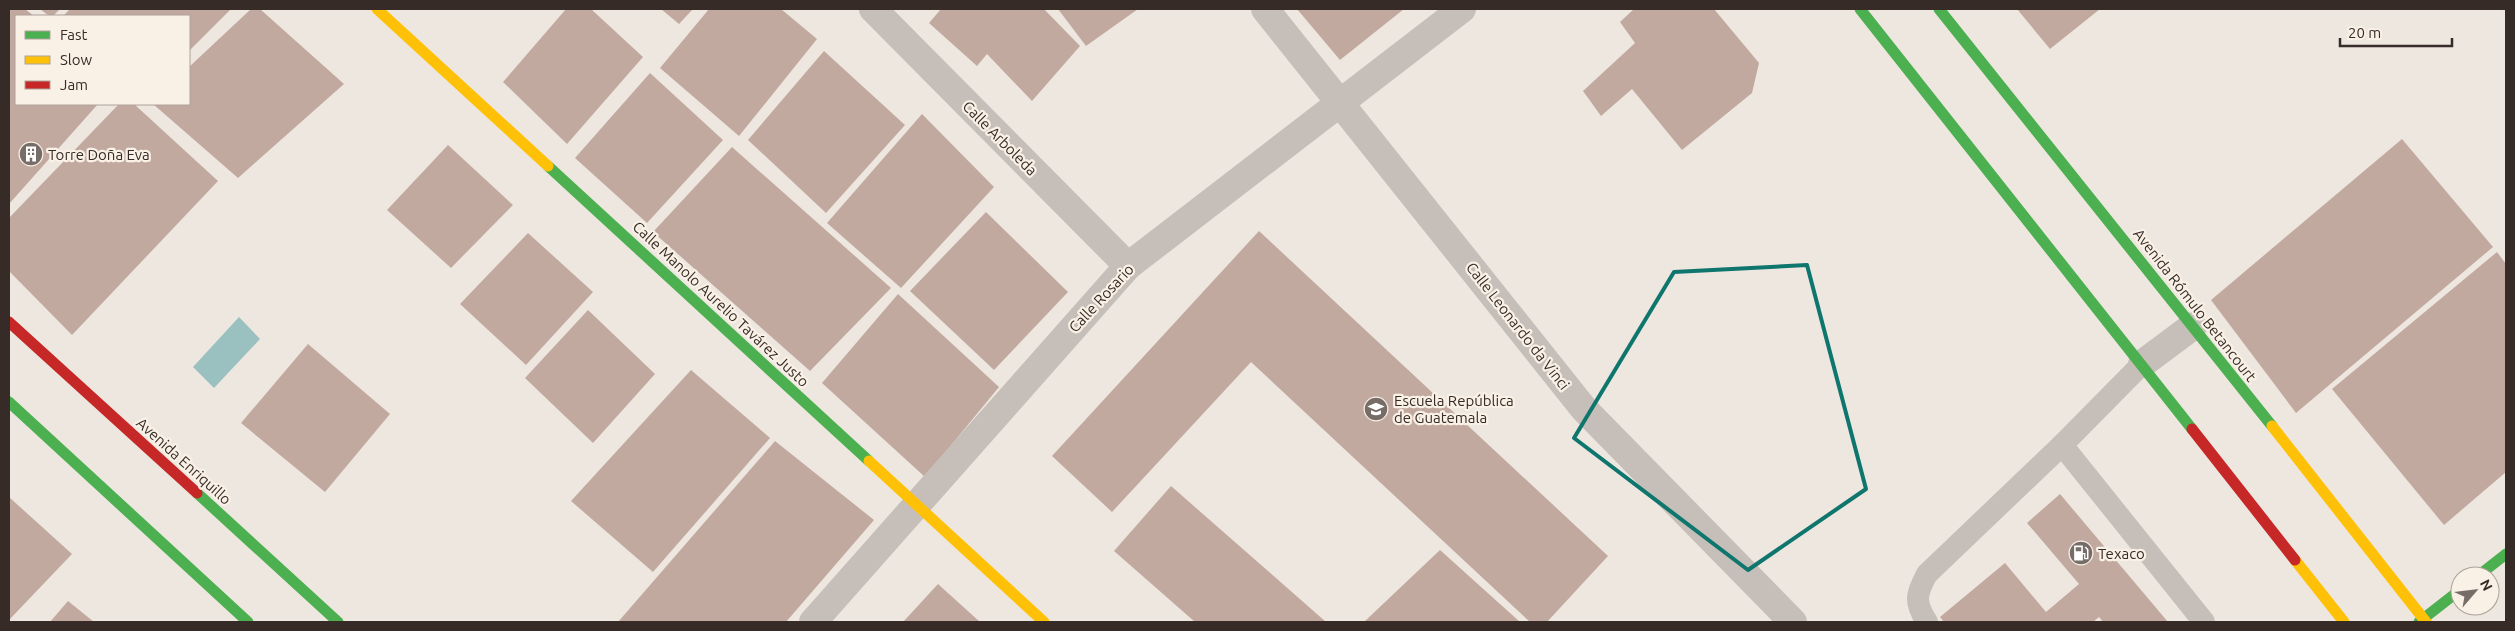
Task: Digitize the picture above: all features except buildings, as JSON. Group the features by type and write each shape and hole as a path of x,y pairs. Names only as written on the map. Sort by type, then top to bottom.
{"main road":[{"name":"Calle Manolo Aurelio Tavárez Justo","path":"377,9 1044,622"},
{"path":"1860,9 2344,622"},
{"name":"Avenida Rómulo Betancourt","path":"1939,9 2193,326 2422,621"},
{"name":"Avenida Enriquillo","path":"9,322 338,622"},
{"path":"9,402 241,620"},
{"path":"2491,566 2506,554"},
{"path":"2422,621 2450,598"}],"street":[{"name":"Calle Arboleda","path":"873,9 1128,266"},
{"name":"Calle Leonardo da Vinci","path":"1265,9 1584,409 1793,622"},
{"name":"Calle Rosario","path":"813,622 1128,266 1462,9"},
{"path":"2142,364 2193,326"}],"lane":[{"path":"1927,622 1918,607 1918,591 1927,574 2062,445 2142,364"},
{"path":"2062,445 2204,622"}],"highlighted area":[{"path":"1807,265 1866,489 1748,570 1574,438 1674,272"}],"water":[{"path":"239,317 260,339 214,388 193,367"}],"traffic: fast":[{"path":"1860,9 2192,429"},
{"path":"1939,9 2272,426"},
{"path":"548,166 869,461"},
{"path":"9,402 248,622"},
{"path":"197,493 338,622"},
{"path":"2491,566 2506,554"},
{"path":"2419,622 2450,598"}],"traffic: slow":[{"path":"377,9 548,166"},
{"path":"2272,426 2426,622"},
{"path":"869,461 1044,622"},
{"path":"2295,560 2344,622"}],"traffic: jam":[{"path":"9,322 197,493"},
{"path":"2192,429 2295,560"}],"place":[{"name":"Torre Doña Eva","path":"31,154"},
{"name":"Escuela República de Guatemala","path":"1376,409"},
{"name":"Texaco","path":"2081,553"}]}
